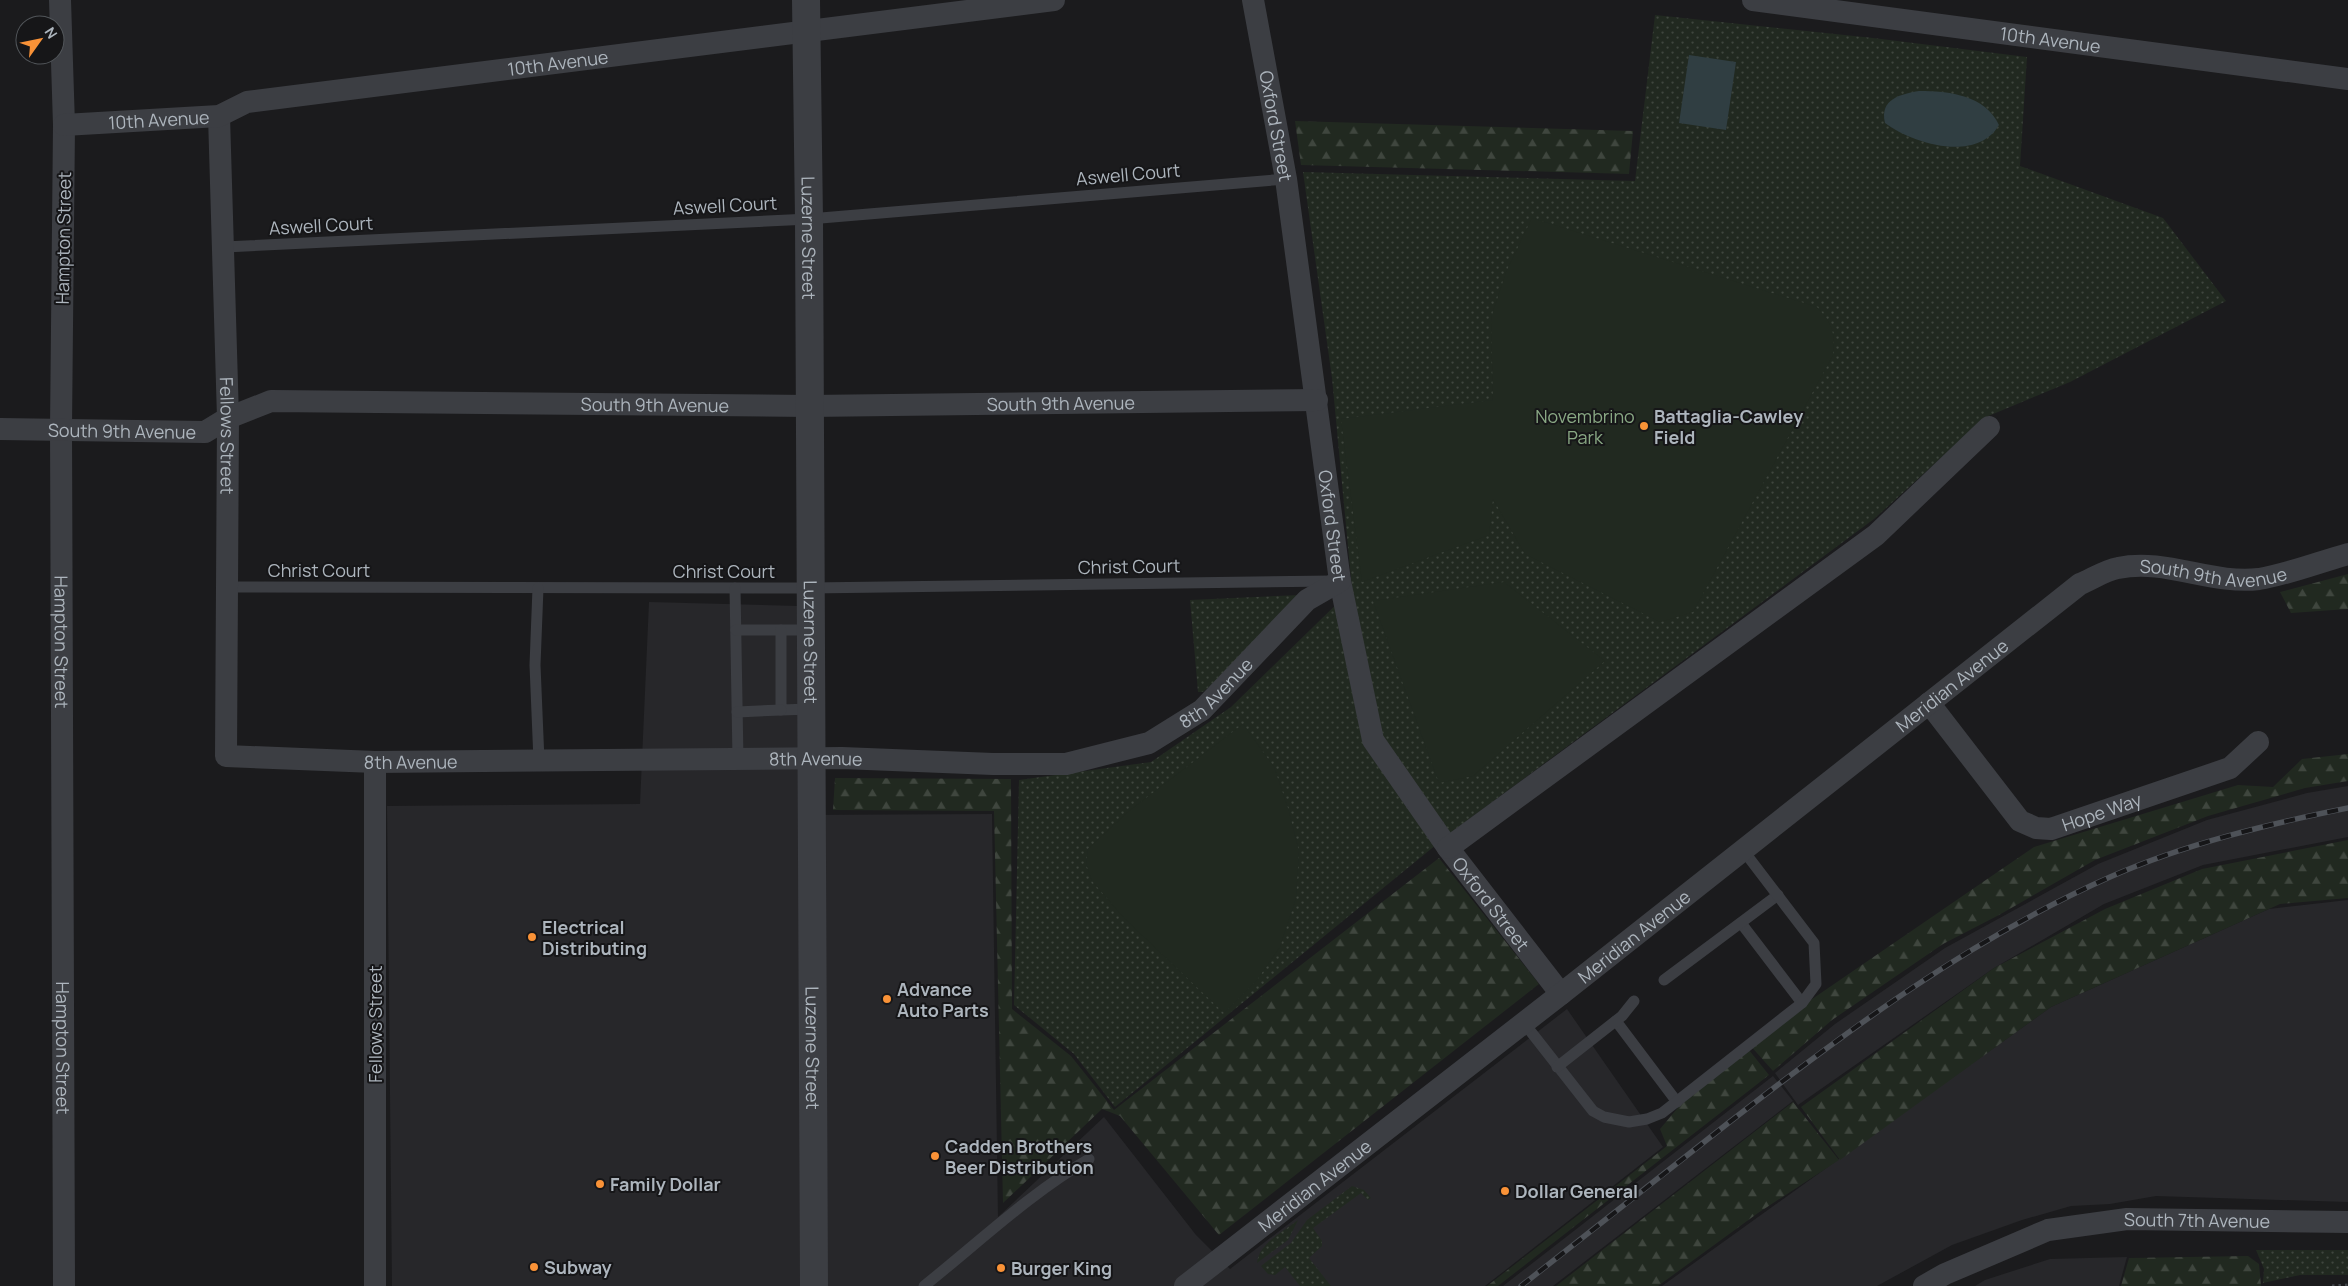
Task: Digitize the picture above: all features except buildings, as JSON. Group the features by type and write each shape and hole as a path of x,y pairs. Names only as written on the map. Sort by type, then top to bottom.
{"street":[{"name":"Hampton Street","path":"60,0 64,125 61,428 64,1286"},
{"name":"Luzerne Street","path":"806,0 809,219 810,760 814,1286"},
{"name":"10th Avenue","path":"64,125 220,116 248,102 1054,0"},
{"name":"Oxford Street","path":"1253,0 1286,179 1340,581 1373,740 1448,848 1561,994"},
{"name":"10th Avenue","path":"1753,0 1817,4 2348,79"},
{"name":"Fellows Street","path":"220,116 225,247 228,418 229,587 226,756"},
{"name":"South 9th Avenue","path":"0,429 61,428 205,432 228,418 270,401 809,406 1317,400"},
{"path":"1448,848 1876,534 1989,427"},
{"name":"South 9th Avenue","path":"2080,584 2117,568 2144,565 2176,568 2224,578 2259,579 2348,554"},
{"name":"8th Avenue","path":"226,756 375,762 810,760 842,758 993,764 1066,764 1150,743 1202,710 1307,600 1340,581"},
{"name":"Meridian Avenue","path":"1185,1286 1561,994 2080,584"},
{"name":"Hope Way","path":"1929,704 2005,805 2020,821 2036,828 2051,829 2230,768 2258,742"},
{"name":"Fellows Street","path":"375,762 375,1286"},
{"name":"South 7th Avenue","path":"1924,1286 1945,1274 2048,1230 2127,1219 2348,1222"}],"lane":[{"name":"Aswell Court","path":"225,247 809,219 1286,179"},
{"name":"Christ Court","path":"229,587 810,588 1340,581"},
{"path":"538,588 535,665 539,761"},
{"path":"735,588 738,760"},
{"path":"736,630 811,630"},
{"path":"781,630 781,710"},
{"path":"737,712 810,709"},
{"path":"1524,1022 1589,1106 1604,1117 1629,1122 1646,1119 1662,1113 1677,1102 1802,1003 1816,984 1814,943 1743,850"},
{"path":"1664,980 1778,895"},
{"path":"1740,923 1802,1003"},
{"path":"1557,1067 1616,1021 1634,1002"},
{"path":"1616,1021 1677,1102"},
{"path":"924,1286 972,1244 1069,1170 1089,1159"}],"path":[{"path":"2332,1286 2348,1285"}],"shaded area":[{"path":"1689,55 1736,62 1726,130 1679,123"},
{"path":"1919,91 1954,94 1975,101 1993,115 1999,125 1989,137 1976,144 1961,147 1944,146 1912,138 1885,123 1885,108 1888,103 1899,96"},
{"path":"649,602 798,606 800,815 992,814 998,1217 1104,1117 1196,1235 1230,1269 1567,1009 1663,1147 1485,1286 392,1286 387,806 640,804"},
{"path":"2348,786 2348,837 2203,865 2104,904 1994,968 1798,1105 1775,1073 1835,1024 1945,948 2098,864 2207,820 2307,793"},
{"path":"2348,900 2348,1202 2156,1196 2110,1204 2071,1206 2022,1220 1952,1245 1877,1286 1662,1286 2051,1007 2269,909"},
{"path":"1773,1076 1793,1101 1553,1286 1503,1286"},
{"path":"2127,1257 2119,1286 1975,1286 1985,1280 2050,1259"}],"green space":[{"name":"Novembrino Park","path":"1655,15 1873,38 2027,57 2020,166 2163,218 2226,301 2070,382 1986,417 1874,519 1453,831 1115,1107 1074,1054 1014,1005 1019,780 1151,762 1231,707 1352,589 1332,378 1303,172 1635,181"},
{"path":"1295,121 1633,131 1629,174 1301,165"},
{"name":"Battaglia-Cawley Field","path":"1532,218 1817,307 1830,324 1834,340 1833,355 1693,612 1660,622 1525,554 1493,499 1489,535 1362,582 1341,419 1493,400 1491,318 1506,272"},
{"path":"2348,574 2348,609 2291,613 2280,592"},
{"path":"1504,582 1605,661 1473,776 1439,783 1373,601"},
{"path":"1300,595 1225,673 1203,692 1198,692 1190,600"},
{"path":"1243,724 1274,767 1288,808 1299,851 1296,898 1280,947 1257,980 1224,1013 1124,918 1092,881 1086,864 1088,849 1129,811"},
{"path":"2348,754 2348,781 2305,788 2208,816 2095,860 1999,915 1943,944 1832,1020 1773,1071 1748,1043 2034,847 2238,785 2273,787 2302,759"},
{"path":"835,778 1011,779 1012,1009 1071,1056 1114,1110 1439,858 1539,984 1219,1235 1120,1116 1102,1109 1003,1203 994,811 833,810"},
{"path":"2348,840 2348,898 2280,904 2051,1007 1840,1160 1801,1107 1994,968 2105,909 2202,869"},
{"path":"1745,1045 1769,1075 1498,1286 1487,1286 1667,1146 1660,1129 1708,1072"},
{"path":"1793,1102 1839,1160 1758,1213 1658,1286 1556,1286"},
{"path":"1352,1186 1364,1190 1371,1198 1368,1200 1361,1193 1313,1228 1322,1241 1322,1246 1309,1258 1331,1286 1300,1286 1285,1267 1275,1275 1268,1274 1261,1266 1291,1243 1307,1220"},
{"path":"1298,1220 1288,1240 1257,1263 1262,1250 1267,1244"},
{"path":"2256,1250 2348,1250 2348,1275 2300,1275 2263,1283 2264,1269"},
{"path":"2248,1256 2259,1264 2261,1286 2121,1286 2129,1258"}],"railway":[{"path":"1521,1286 1818,1054 1911,989 2008,929 2058,902 2138,865 2227,836 2348,808"}],"place":[{"name":"Battaglia-Cawley Field","path":"1644,426"},
{"name":"Electrical Distributing","path":"532,937"},
{"name":"Advance Auto Parts","path":"887,999"},
{"name":"Cadden Brothers Beer Distribution","path":"935,1156"},
{"name":"Family Dollar","path":"600,1184"},
{"name":"Dollar General","path":"1505,1191"},
{"name":"Subway","path":"534,1267"},
{"name":"Burger King","path":"1001,1268"}]}
